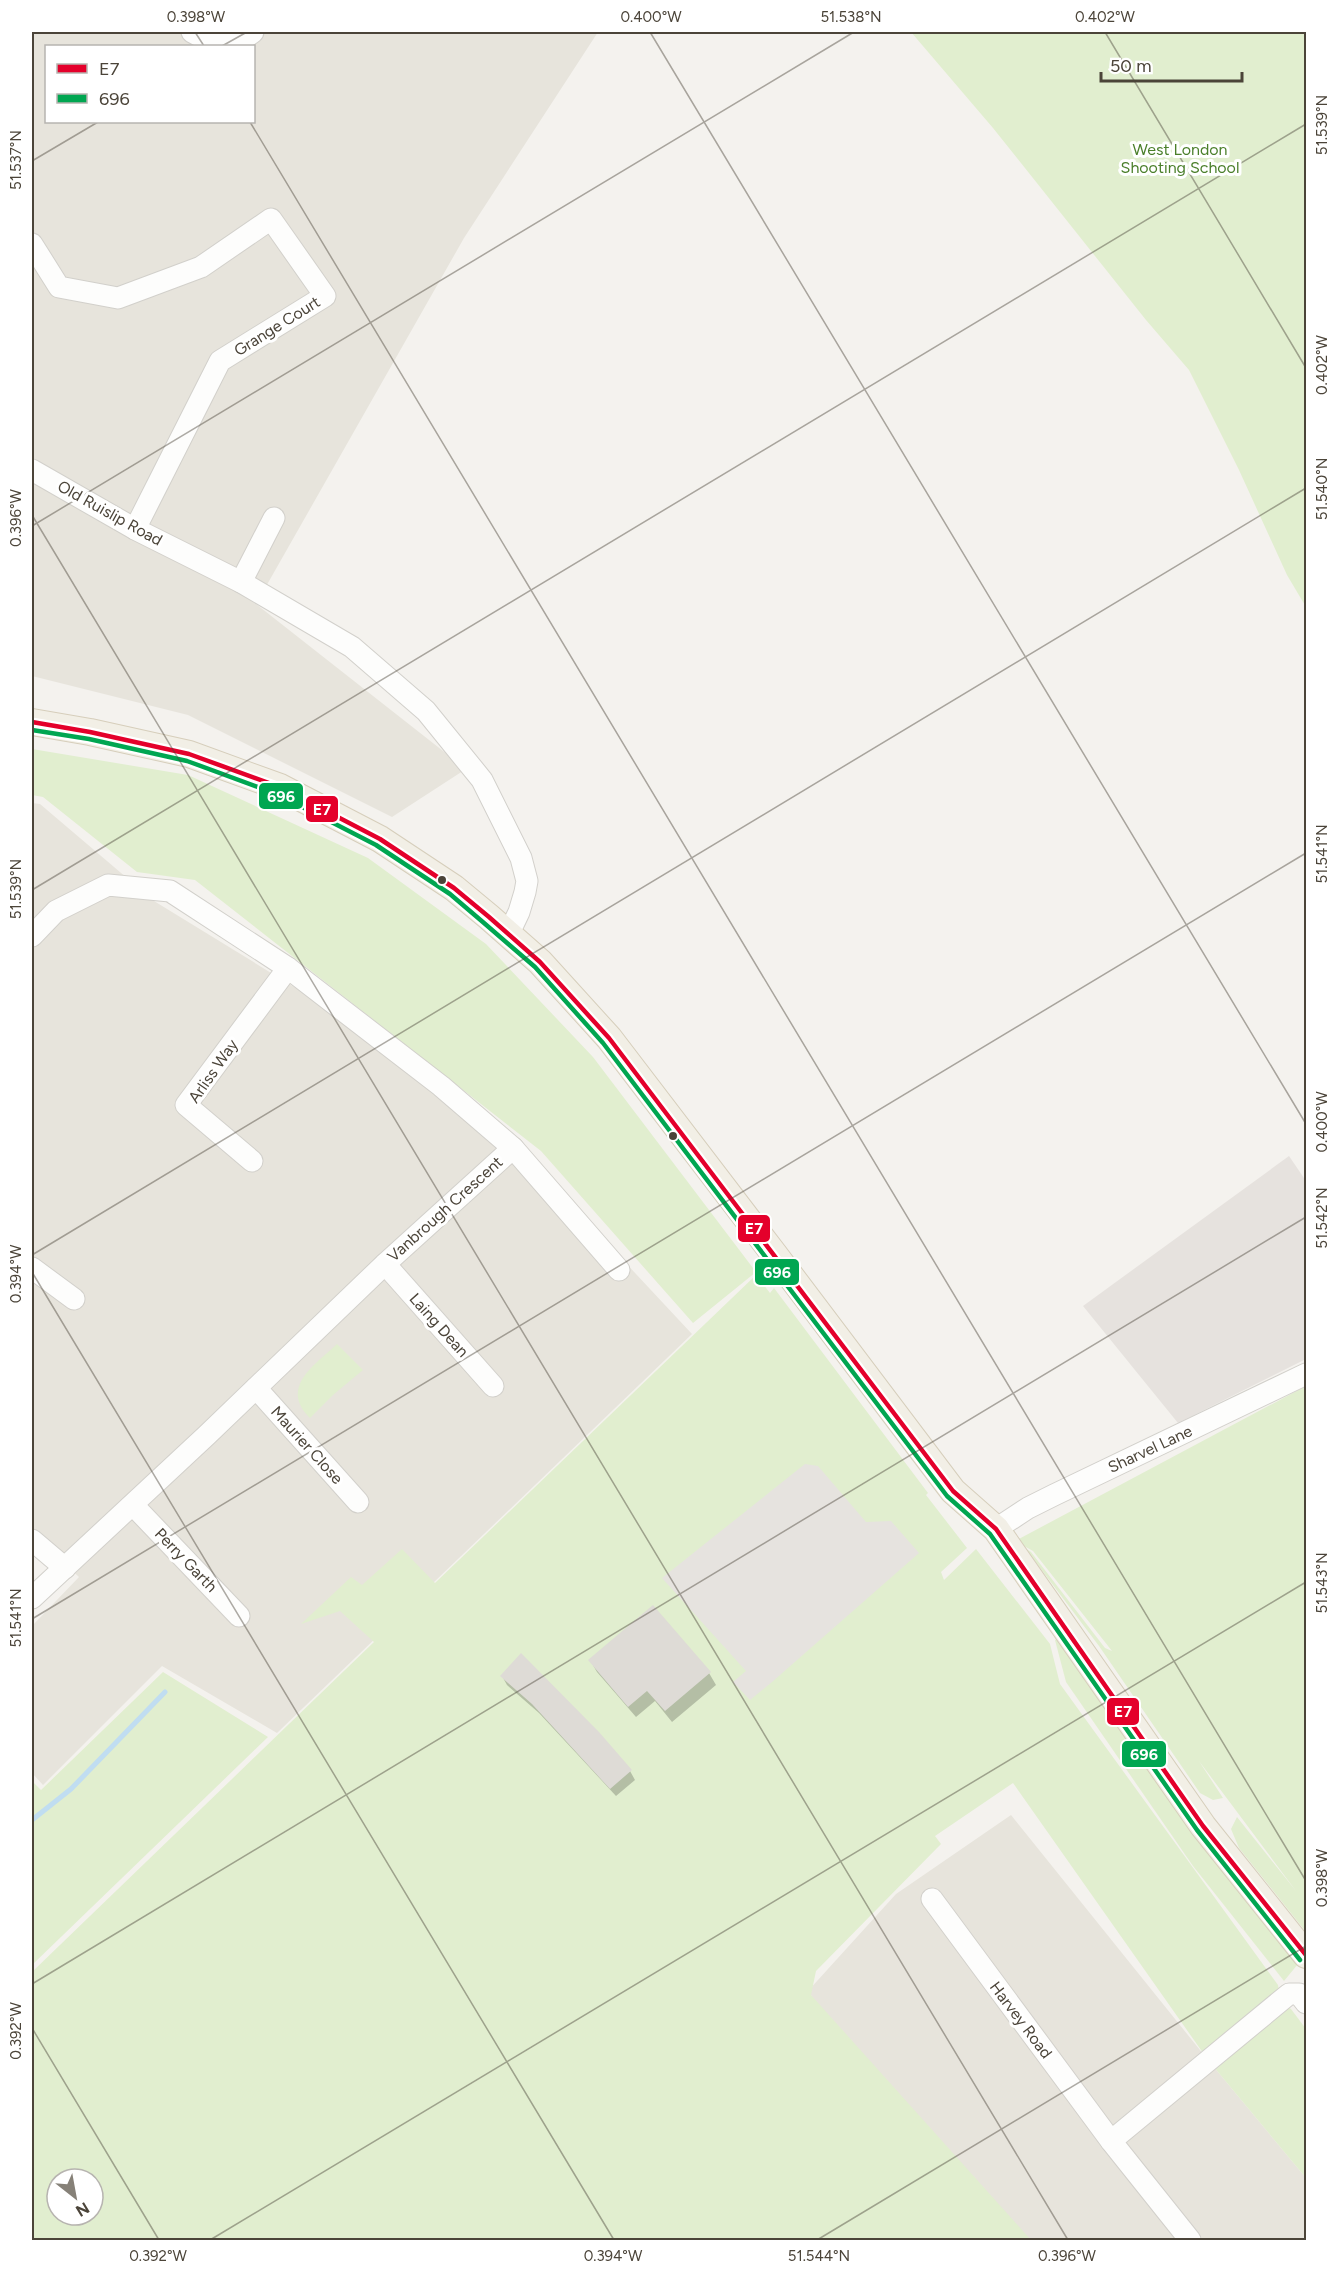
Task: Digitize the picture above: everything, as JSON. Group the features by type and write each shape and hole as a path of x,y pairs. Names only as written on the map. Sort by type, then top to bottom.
{"main road":[{"path":"32,722 189,754 280,787 380,839 454,888 540,962 609,1038 953,1491 996,1529 1203,1826 1306,1955"}],"street":[{"path":"192,32 208,41 228,45 253,32"},
{"name":"Grange Court","path":"32,244 59,287 118,298 201,267 272,219 325,296 220,361 135,529"},
{"name":"Old Ruislip Road","path":"32,470 135,529 241,582 352,647 426,711 482,780 525,870 525,892 509,933"},
{"path":"241,582 274,518"},
{"name":"Vanbrough Crescent","path":"32,936 56,911 108,885 170,891 288,968 441,1086 513,1148 385,1264 133,1505 32,1598"},
{"name":"Arliss Way","path":"252,1161 186,1105 288,968"},
{"path":"513,1148 619,1270"},
{"name":"Laing Dean","path":"385,1264 493,1386"},
{"path":"32,1268 74,1299"},
{"name":"Sharvel Lane","path":"996,1529 1045,1500 1306,1374"},
{"name":"Maurier Close","path":"256,1388 358,1502"},
{"name":"Perry Garth","path":"133,1505 239,1616"},
{"path":"32,1540 65,1568"},
{"name":"Harvey Road","path":"932,1899 1111,2141 1190,2241"},
{"path":"1111,2141 1290,1994 1299,1994 1306,2003"}],"shaded area":[{"path":"32,32 598,32 464,238 256,604 466,769 392,817 188,715 32,676"},
{"path":"32,803 40,804 154,901 312,998 510,1139 692,1334 277,1733 162,1666 43,1785 32,1773 32,1626 79,1577 32,1534"},
{"path":"1289,1156 1306,1181 1306,1359 1178,1423 1083,1306"},
{"path":"805,1464 818,1466 866,1522 891,1521 919,1553 750,1700 733,1682 746,1671 662,1578"},
{"path":"1011,1815 1306,2178 1306,2240 987,2240 808,1991 896,1894"}],"green space":[{"name":"West London Shooting School","path":"911,32 1306,32 1306,607 1287,575 1239,470 1189,370 1146,320 993,128"},
{"path":"32,749 188,775 368,858 486,944 593,1057 756,1272 693,1323 541,1151 195,880 137,872 43,797 32,795"},
{"path":"756,1275 770,1293 774,1288 967,1548 941,1572 944,1580 976,1549 1050,1644 1060,1684 1278,1985 1281,2003 1291,2009 1306,2029 1306,2178 1208,2060 1013,1783 935,1836 941,1844 816,1971 811,1995 1031,2240 32,2240 32,1972 374,1642 340,1611 301,1624 351,1577 362,1585 402,1549 435,1583"},
{"path":"337,1344 363,1370 310,1418 301,1407 298,1396 299,1386 311,1368"},
{"path":"1306,1386 1306,1932 1239,1848 1231,1829 1237,1817 1296,1891 1199,1761 1223,1798 1213,1800 1200,1793 1099,1646 1025,1548 1031,1552 1105,1648 1112,1651 1033,1551 1015,1541"},
{"path":"1059,1638 1298,1964 1284,1981 1193,1866 1066,1682 1055,1640"},
{"path":"163,1672 268,1737 32,1965 32,1781 41,1790"}],"building":[{"path":"653,1605 711,1672 665,1711 647,1691 628,1707 588,1660"},
{"path":"521,1653 599,1732 632,1770 610,1789 532,1704 500,1676"}],"waterway":[{"path":"32,1820 71,1789 165,1692"}],"transit line":[{"name":"E7","path":"32,722 189,754 280,787 380,839 454,888 540,962 609,1038 953,1491 996,1529 1203,1826 1306,1955"},
{"name":"696","path":"32,730 89,739 187,761 277,794 376,845 450,894 535,967 603,1043 947,1496 990,1534 1197,1830 1300,1960"}]}
